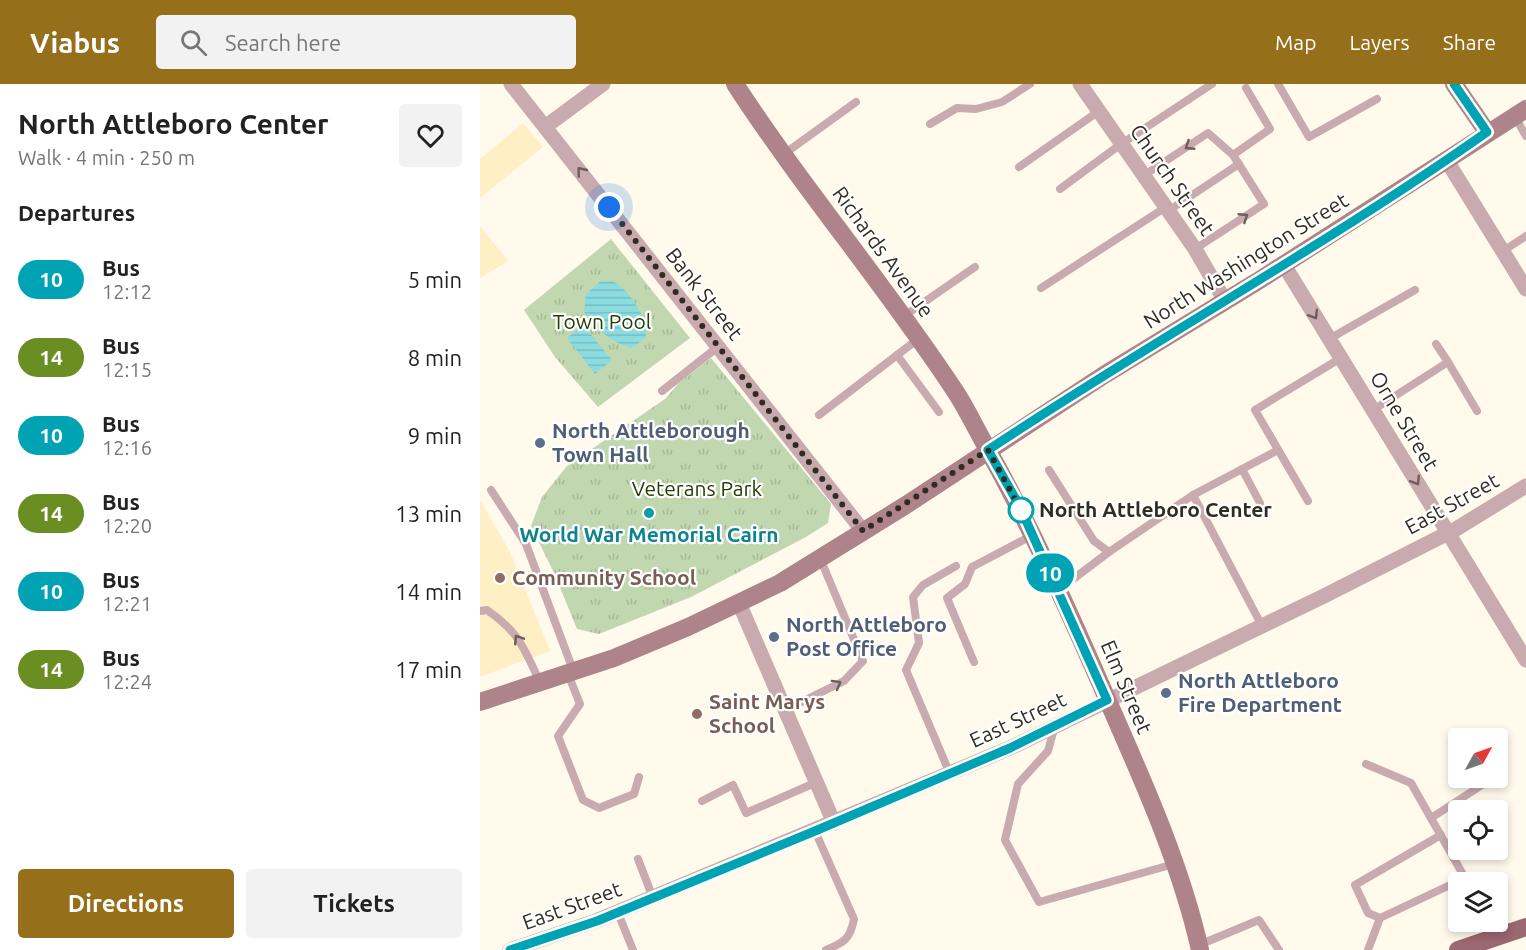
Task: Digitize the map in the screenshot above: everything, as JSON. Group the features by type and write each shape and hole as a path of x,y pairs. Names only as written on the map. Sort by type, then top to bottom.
{"main road":[{"name":"Richards Avenue","path":"735,84 783,155 956,393 988,450"},
{"path":"1454,84 1487,132"},
{"name":"North Washington Street","path":"480,702 624,654 688,627 780,583 1104,375 1284,265 1520,112"},
{"name":"Elm Street","path":"988,450 1019,505 1107,700 1174,864 1190,908 1200,947"},
{"path":"1458,950 1526,927"}],"street":[{"name":"Bank Street","path":"511,84 863,531"},
{"path":"545,126 603,84"},
{"name":"Church Street","path":"1080,84 1195,249 1225,301"},
{"path":"1447,160 1526,289"},
{"name":"Orne Street","path":"1284,265 1526,660"},
{"name":"East Street","path":"510,950 618,913 950,774 1054,727 1448,532 1526,486"},
{"path":"739,603 834,823"}],"lane":[{"path":"930,124 957,108 976,110 1002,102 1030,84"},
{"path":"1060,189 1121,144 1212,84"},
{"path":"1278,84 1309,137 1377,99"},
{"path":"1233,155 1270,129 1246,88"},
{"path":"783,155 856,102"},
{"path":"1019,167 1099,111"},
{"path":"1520,112 1526,136"},
{"path":"1143,176 1209,133 1233,155 1264,204 1195,249"},
{"path":"1041,288 1239,164"},
{"path":"1503,251 1526,236"},
{"path":"902,317 975,267"},
{"path":"1329,339 1415,290"},
{"path":"819,416 918,339"},
{"path":"1436,344 1477,411"},
{"path":"662,391 718,346"},
{"path":"897,355 939,412"},
{"path":"1308,501 1255,410 1341,358"},
{"path":"1373,410 1448,362"},
{"path":"1058,591 1108,552 1193,495 1278,450"},
{"path":"1242,469 1260,503"},
{"path":"1049,470 1094,541 1108,552"},
{"path":"491,490 526,544 571,673 580,704 558,735 583,800 599,808 634,794 639,777"},
{"path":"1193,495 1262,626"},
{"path":"974,662 947,598 965,584 972,567 1033,536"},
{"path":"785,710 844,681 863,661 820,558"},
{"path":"950,774 906,670 920,643 913,597 923,585 956,566"},
{"path":"480,611 487,610 506,623 518,637 540,683"},
{"path":"1054,727 1048,751 1018,784 1005,840 1039,902 1174,864"},
{"path":"1366,764 1411,783 1462,872"},
{"path":"702,801 733,785 746,813 817,782"},
{"path":"1431,818 1477,788"},
{"path":"815,831 854,919 851,933 841,943 826,950"},
{"path":"1380,918 1368,913 1355,885 1441,835"},
{"path":"638,859 653,898"},
{"path":"1368,950 1380,918 1448,888"},
{"path":"618,913 633,950"},
{"path":"1200,947 1259,920 1279,950"},
{"path":"1486,932 1488,938"}],"shaded area":[{"path":"523,123 543,147 480,198 480,159"},
{"path":"480,226 508,261 480,278"},
{"name":"Community School","path":"480,500 510,552 550,651 480,677"}],"green space":[{"name":"Town Pool","path":"611,239 690,338 598,407 555,357 524,310"},
{"name":"Veterans Park","path":"711,358 831,504 828,523 806,537 691,597 599,634 577,629 555,575 531,526 542,497 567,466 665,399 679,383"}],"water":[{"path":"601,281 611,281 617,284 630,296 641,312 646,335 632,348 617,343 605,334 584,312 586,294"},
{"path":"583,325 612,360 595,374 567,338"}],"bus line":[{"name":"10","path":"510,950 597,921 815,831 1010,748 1107,700 1019,505 988,450 1104,375 1258,281 1487,132 1454,84"}],"place":[{"name":"North Attleborough Town Hall","path":"540,443"},
{"name":"North Attleboro Center","path":"1021,510"},
{"name":"World War Memorial Cairn","path":"649,513"},
{"name":"Community School","path":"500,578"},
{"name":"North Attleboro Post Office","path":"774,637"},
{"name":"North Attleboro Fire Department","path":"1166,693"},
{"name":"Saint Marys School","path":"697,714"}],"route":[{"path":"609,207 863,531 988,450 1021,510"}]}
